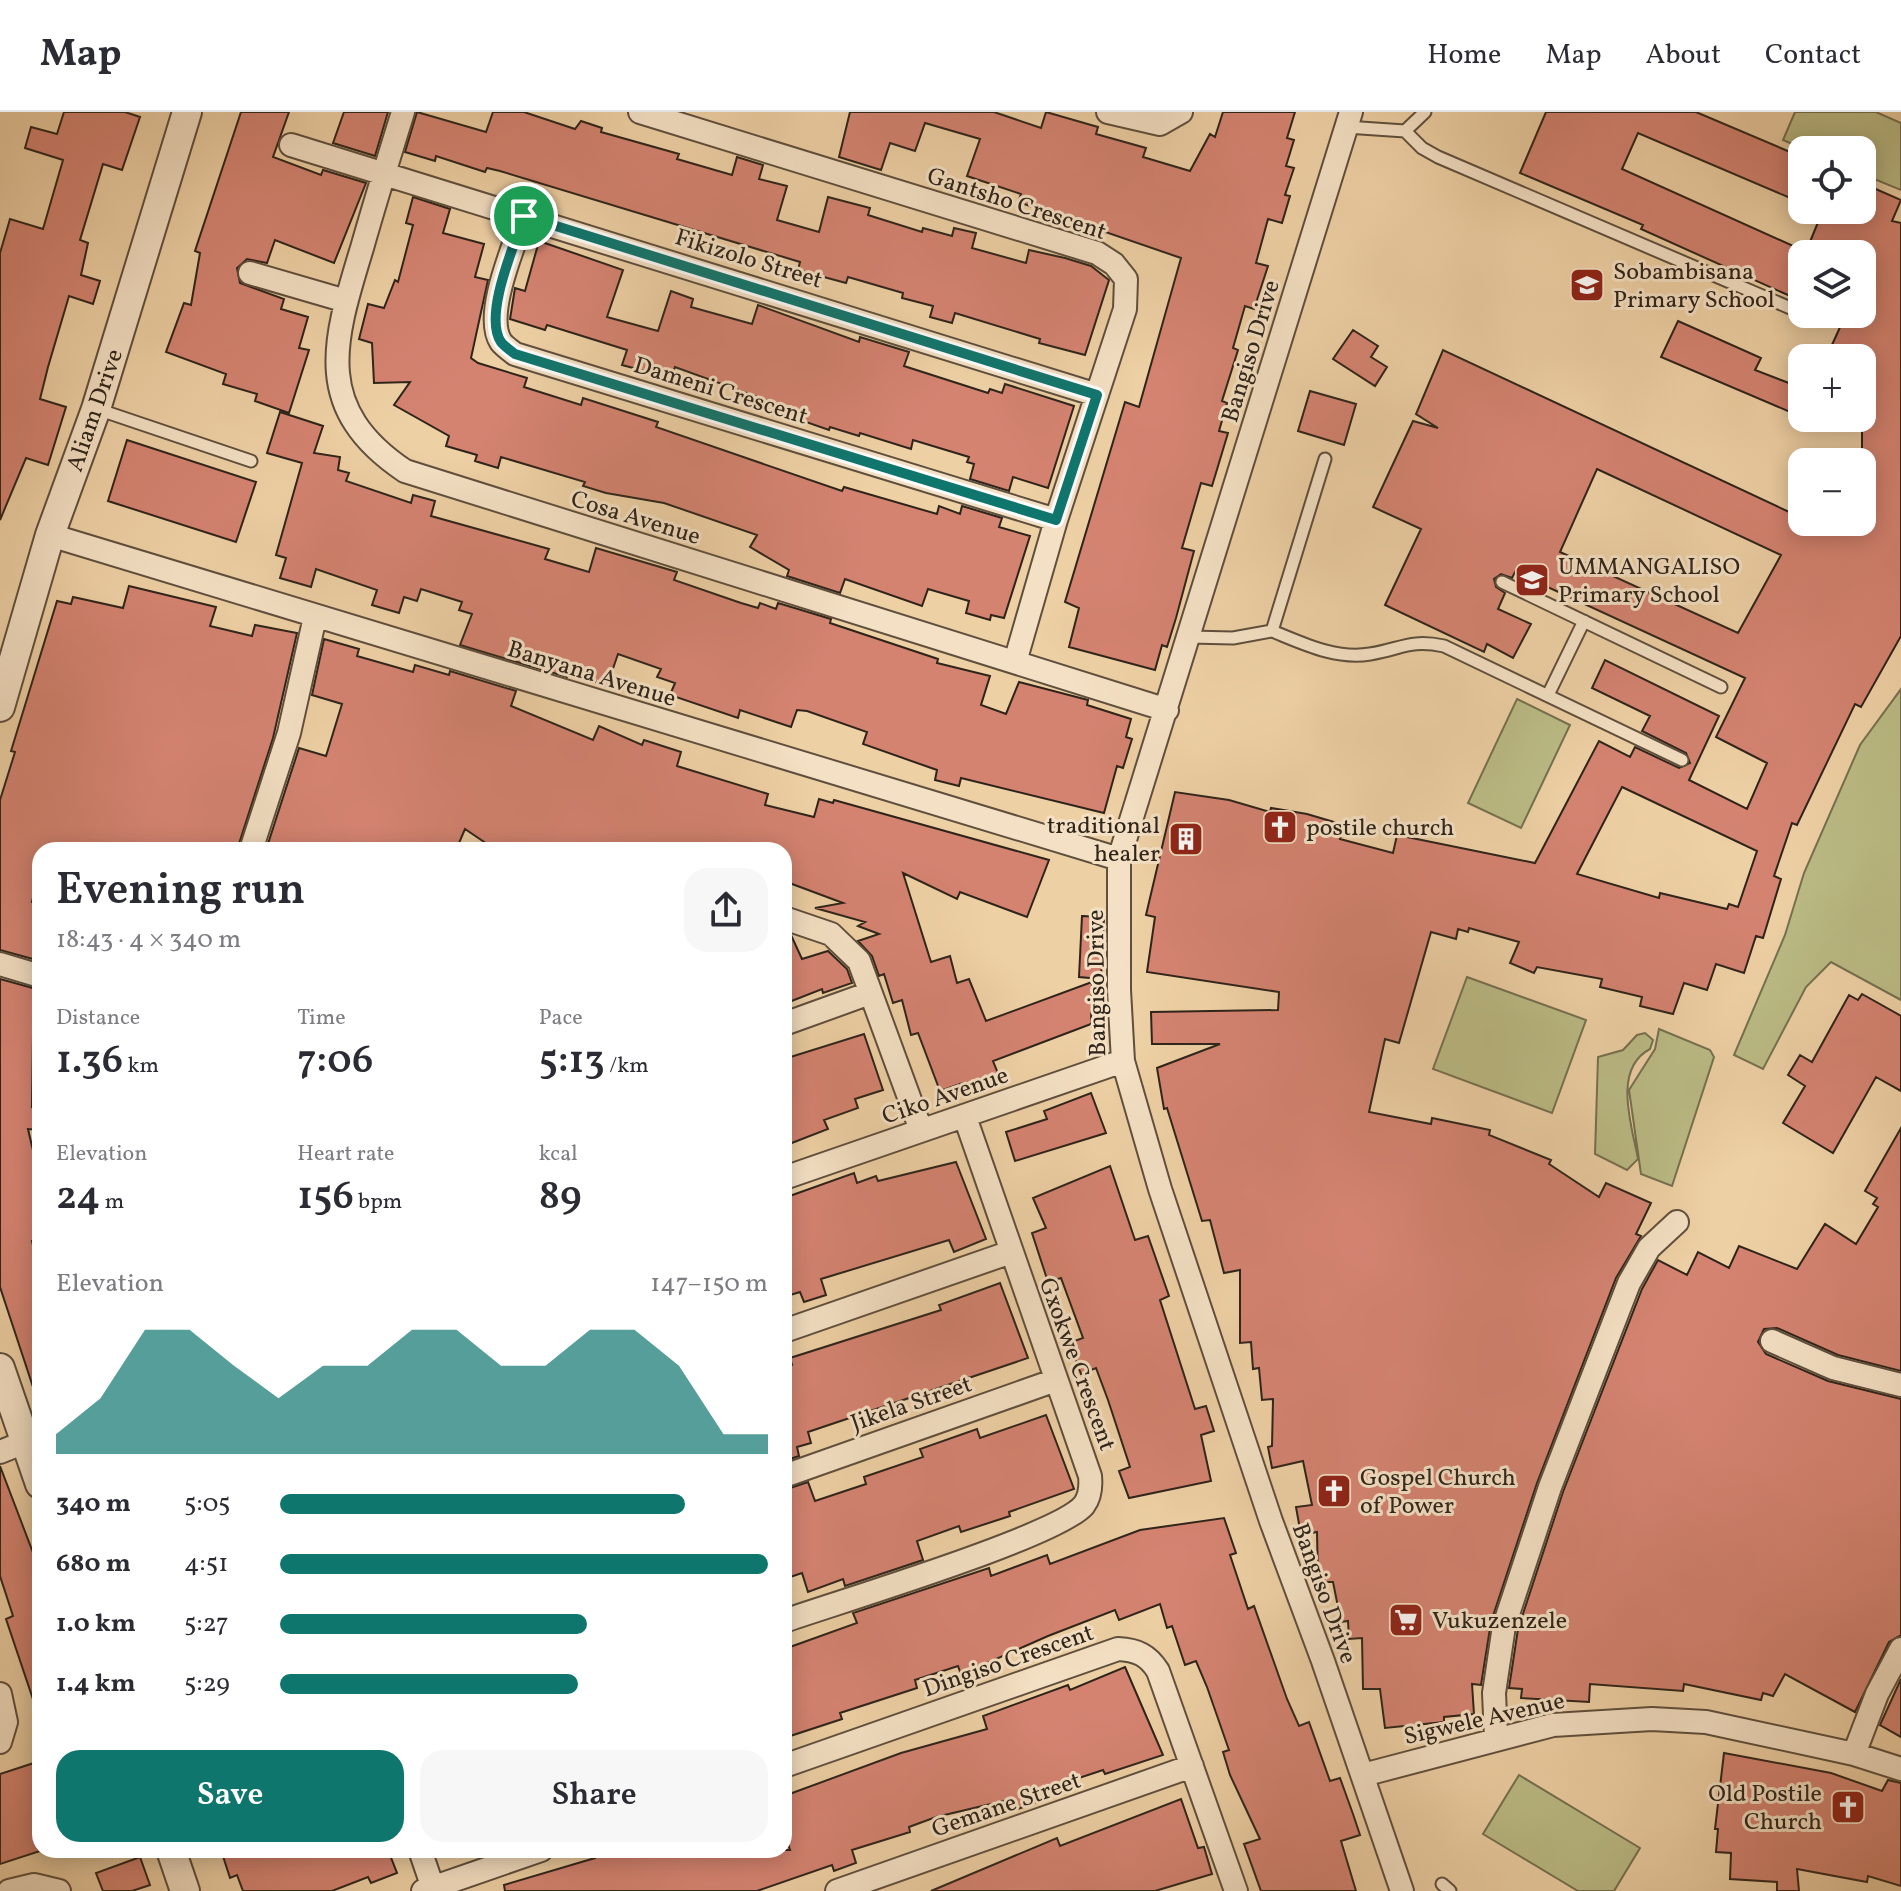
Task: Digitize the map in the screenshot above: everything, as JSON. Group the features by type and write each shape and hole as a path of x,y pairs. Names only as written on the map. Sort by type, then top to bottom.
{"street":[{"name":"Aliam Drive","path":"0,707 50,535 96,409 187,112"},
{"name":"Cosa Avenue","path":"403,112 346,301 335,349 341,395 353,420 382,456 405,471 1167,710"},
{"name":"Gantsho Crescent","path":"640,112 1097,253 1114,264 1126,279 1128,293 1015,662"},
{"path":"1108,112 1160,124 1181,112"},
{"name":"Bangiso Drive","path":"1349,120 1119,859 1123,1061 1160,1189 1271,1521 1402,1891"},
{"path":"291,145 384,174"},
{"name":"Fikizolo Street","path":"384,174 1097,395"},
{"name":"Dameni Crescent","path":"524,216 500,291 495,321 500,341 515,354 1056,520"},
{"path":"250,273 346,301"},
{"name":"Banyana Avenue","path":"50,535 1119,859"},
{"path":"254,842 289,733 315,617"},
{"path":"792,921 831,934 845,944 859,961 921,1130"},
{"path":"0,964 32,974"},
{"path":"792,1021 870,993"},
{"name":"Ciko Avenue","path":"792,1175 1123,1061"},
{"name":"Gxokwe Crescent","path":"792,1618 1030,1535 1077,1511 1088,1496 1090,1476 965,1117"},
{"path":"1496,1737 1494,1693 1504,1626 1550,1487 1629,1283 1649,1248 1677,1222"},
{"path":"792,1328 1011,1252"},
{"path":"1772,1341 1833,1368 1901,1385"},
{"path":"0,1368 12,1447 32,1473"},
{"name":"Jikela Street","path":"792,1473 1056,1380"},
{"name":"Dingiso Crescent","path":"792,1763 1118,1649 1142,1653 1158,1671 1236,1891"},
{"path":"1854,1754 1877,1694 1901,1649"},
{"path":"0,1694 6,1722 0,1742"},
{"name":"Sigwele Avenue","path":"1363,1775 1496,1737 1553,1725 1609,1720 1706,1722 1854,1754 1901,1769"},
{"name":"Gemane Street","path":"837,1891 1192,1766"},
{"path":"174,1858 185,1891"},
{"path":"422,1858 430,1890 519,1858"},
{"path":"9,1891 34,1885 59,1891"}],"lane":[{"path":"1405,131 1425,112"},
{"path":"1349,120 1405,131 1422,148 1438,157 1788,308"},
{"path":"96,409 251,461"},
{"path":"1272,631 1325,459"},
{"path":"1502,582 1721,687"},
{"path":"1548,695 1584,621"},
{"path":"1189,637 1233,638 1272,631 1345,656 1370,654 1420,641 1444,646 1682,760"}],"green space":[{"path":"1795,112 1876,112 1901,123 1901,190 1876,180 1876,136 1788,136 1788,142 1783,140"},
{"path":"1901,689 1901,1000 1831,962 1806,987 1763,1069 1734,1055 1785,935 1804,873 1860,745"},
{"path":"1517,699 1570,725 1521,828 1468,803"},
{"path":"1467,977 1586,1020 1552,1113 1433,1069"},
{"path":"1659,1029 1710,1050 1714,1057 1672,1186 1641,1174 1629,1090 1655,1049"},
{"path":"1645,1033 1653,1040 1650,1049 1638,1058 1628,1084 1629,1115 1638,1159 1627,1170 1595,1154 1598,1057 1623,1050 1637,1035"},
{"path":"1519,1775 1640,1848 1614,1891 1578,1891 1483,1834"}],"building":[{"path":"64,112 125,112 140,117 122,170 103,164 80,240 88,243 81,275 100,281 93,304 69,296 48,367 40,399 66,407 48,465 26,458 0,520 0,253 10,219 43,229 63,160 25,148 31,127 57,134"},
{"path":"241,112 289,112 273,157 321,175 323,170 366,183 334,263 275,240 267,263 247,259 237,268 240,283 284,299 281,309 308,317 299,348 309,350 289,413 255,401 257,394 223,384 226,374 166,352 184,303 191,305 200,253 195,251"},
{"path":"344,112 388,112 375,156 333,143"},
{"path":"417,112 486,132 493,112 524,112 575,129 581,121 602,128 601,132 679,154 677,159 732,175 737,157 763,165 759,179 787,186 777,220 819,232 828,197 870,208 868,215 922,232 923,228 952,236 954,228 976,233 972,248 1026,263 1029,250 1065,258 1091,266 1109,280 1085,355 1039,343 1040,339 955,313 952,323 930,317 933,306 902,298 903,293 848,277 846,283 798,270 800,262 500,171 487,168 485,172 436,156 435,161 405,152"},
{"path":"850,112 994,112 1041,128 1046,112 1098,127 1096,134 1146,148 1143,157 1190,171 1210,134 1215,137 1223,112 1295,112 1287,138 1294,140 1286,166 1294,168 1285,195 1290,196 1282,223 1268,219 1256,263 1268,266 1254,309 1245,306 1233,348 1238,350 1222,401 1227,403 1219,431 1228,433 1212,486 1201,483 1182,548 1194,551 1167,647 1162,645 1155,670 1069,647 1079,608 1065,602 1125,402 1139,407 1181,258 1018,202 1021,194 967,176 980,139 925,123 915,151 890,143 881,170 839,157"},
{"path":"1546,112 1696,112 1788,151 1788,197 1638,133 1622,169 1788,244 1788,295 1641,229 1643,225 1520,173"},
{"path":"1876,189 1901,200 1892,221 1901,223 1901,636 1861,707 1855,704 1797,825 1792,823 1774,876 1781,879 1763,938 1756,936 1744,973 1716,964 1707,990 1684,983 1673,1014 1640,1006 1642,997 1600,987 1602,979 1537,967 1534,973 1510,963 1519,942 1469,928 1468,932 1458,929 1456,939 1431,932 1399,1043 1385,1039 1369,1112 1431,1124 1432,1118 1490,1130 1489,1135 1551,1160 1549,1164 1599,1197 1606,1183 1651,1203 1636,1234 1641,1236 1616,1278 1537,1483 1491,1622 1481,1685 1472,1684 1474,1714 1444,1717 1444,1722 1385,1728 1380,1689 1363,1689 1362,1638 1349,1639 1348,1621 1341,1622 1333,1582 1318,1582 1317,1532 1301,1535 1296,1507 1312,1505 1303,1461 1272,1468 1268,1447 1272,1446 1273,1399 1262,1400 1259,1368 1253,1369 1251,1342 1240,1343 1240,1270 1224,1273 1210,1220 1202,1221 1167,1108 1164,1109 1157,1068 1220,1044 1152,1044 1151,1012 1278,1010 1279,992 1147,972 1155,917 1146,915 1175,792 1229,800 1270,812 1271,808 1307,814 1344,825 1340,839 1393,853 1397,835 1535,863 1599,741 1630,757 1635,747 1679,768 1690,763 1686,753 1642,731 1650,716 1592,688 1605,660 1719,716 1689,780 1747,809 1767,763 1716,737 1745,678 1515,572 1512,578 1501,574 1494,579 1496,587 1505,593 1498,609 1531,624 1513,658 1487,644 1484,652 1385,605 1421,529 1373,507 1413,421 1438,428 1416,414 1443,350 1788,511 1788,536 1876,536 1876,448 1862,448 1862,432 1876,432 1876,344 1832,344 1840,328 1876,328 1876,240 1811,240 1817,224 1876,224","holes":["1597,469 1781,555 1738,633 1560,552","1622,787 1757,851 1738,907 1729,904 1727,909 1660,893 1659,898 1577,874"]},
{"path":"413,197 450,209 443,233 484,244 475,277 488,280 471,358 478,363 527,378 524,387 581,405 583,398 658,422 656,427 842,491 844,487 937,514 939,506 960,514 962,506 1002,518 999,527 1030,536 1004,618 991,615 990,620 966,613 969,601 928,589 922,606 845,579 840,593 787,576 789,570 750,547 757,535 664,503 583,486 585,482 501,457 498,468 475,461 477,455 446,446 449,436 394,405 410,382 374,383 372,343 359,339 368,304 384,308 395,280 398,282 413,225 406,223"},
{"path":"539,241 623,270 607,317 658,331 671,291 693,299 691,307 752,324 758,305 859,342 860,337 909,352 904,366 988,393 990,389 1002,393 1005,384 1074,406 1048,488 1013,477 1009,491 970,479 974,464 967,462 969,457 913,440 911,449 860,433 859,436 830,427 829,430 766,408 769,401 675,367 671,378 622,365 627,350 547,325 545,330 510,319 515,288 525,291"},
{"path":"1678,321 1761,358 1755,370 1788,383 1788,411 1661,357"},
{"path":"1353,330 1378,346 1371,357 1387,367 1375,386 1333,359"},
{"path":"1310,391 1356,404 1344,445 1298,431"},
{"path":"280,412 323,426 314,453 340,457 338,470 349,473 346,481 411,503 413,495 435,501 431,516 549,549 545,559 589,572 596,548 677,572 674,580 741,603 758,608 760,603 776,609 778,603 831,619 830,623 938,659 937,663 990,676 981,705 1006,714 1019,682 1088,700 1087,705 1131,719 1126,737 1132,739 1123,768 1117,766 1104,813 961,778 959,786 935,780 937,770 863,744 867,732 807,711 797,710 791,727 740,710 738,718 670,695 675,683 657,677 661,669 618,654 607,686 568,672 567,677 460,645 472,614 459,610 462,602 421,589 417,601 404,597 399,613 372,605 377,590 316,569 311,587 280,578 286,558 276,555 302,463 267,453"},
{"path":"127,440 256,482 236,542 108,501"},
{"path":"129,586 216,607 210,626 252,636 255,625 297,633 273,738 240,842 32,842 32,959 0,950 0,800 15,752 11,751 57,601 71,604 73,597 123,608"},
{"path":"324,639 359,649 357,656 413,672 415,665 449,675 450,671 516,691 511,706 593,740 599,726 642,745 644,740 681,752 677,766 768,794 765,805 814,817 819,799 833,803 834,800 1049,860 1027,917 960,892 957,899 903,873 931,962 950,956 957,983 969,979 986,1021 1092,982 1091,1024 993,1061 999,1076 965,1088 963,1083 940,1091 918,1033 911,1035 902,1000 893,1003 884,974 879,976 872,956 858,941 879,934 858,926 865,922 815,908 843,903 792,884 792,842 484,842 465,829 459,842 269,842 299,748 326,756 342,704 312,695"},
{"path":"1082,916 1104,917 1101,979 1079,977"},
{"path":"792,937 802,959 828,951 847,969 852,983 823,993 822,989 792,1001"},
{"path":"0,979 32,988 32,1129 28,1129 32,1146 32,1384 0,1287"},
{"path":"1862,994 1901,1016 1901,1091 1876,1077 1833,1153 1783,1123 1805,1086 1788,1075 1800,1055 1812,1062 1849,995 1858,1000"},
{"path":"864,1034 883,1090 855,1099 858,1108 824,1120 828,1129 792,1143 792,1056"},
{"path":"1091,1093 1106,1133 1015,1161 1006,1132 1047,1119 1044,1111"},
{"path":"1901,1128 1901,1371 1838,1355 1777,1328 1764,1329 1758,1342 1766,1354 1828,1381 1901,1399 1901,1635 1889,1642 1855,1712 1785,1674 1773,1696 1763,1693 1761,1700 1684,1684 1683,1691 1590,1684 1589,1702 1521,1698 1522,1689 1509,1688 1518,1629 1563,1492 1642,1289 1658,1260 1687,1275 1698,1252 1729,1268 1739,1246 1797,1269 1825,1224 1856,1244 1878,1207 1873,1204 1877,1198 1865,1191"},
{"path":"956,1162 986,1239 954,1252 949,1240 821,1279 826,1295 804,1302 800,1292 792,1294 792,1195 854,1173 857,1183 876,1176 878,1181"},
{"path":"1110,1166 1135,1240 1148,1236 1169,1296 1160,1300 1195,1409 1206,1406 1214,1431 1201,1435 1211,1481 1129,1498 1119,1471 1130,1467 1108,1400 1096,1368 1081,1374 1069,1343 1083,1338 1061,1278 1048,1282 1032,1233 1046,1228 1033,1198"},
{"path":"1000,1283 1028,1358 808,1432 811,1443 797,1447 799,1456 792,1458 792,1357 941,1310 939,1305"},
{"path":"1046,1415 1074,1489 1009,1512 1010,1516 961,1532 959,1526 917,1541 923,1560 845,1586 843,1579 808,1592 802,1573 792,1576 792,1487 808,1482 815,1501 866,1484 864,1477 923,1457 920,1449 977,1429 980,1438"},
{"path":"0,1466 32,1550 32,1696 6,1619 13,1616 0,1576"},
{"path":"1224,1518 1236,1553 1230,1555 1248,1609 1254,1606 1287,1699 1299,1726 1309,1722 1330,1781 1340,1778 1353,1814 1360,1835 1341,1841 1356,1891 1261,1891 1244,1844 1260,1839 1230,1775 1223,1752 1229,1750 1207,1687 1196,1661 1185,1665 1172,1626 1167,1628 1160,1604 1119,1620 1115,1610 1048,1636 989,1662 992,1672 963,1680 958,1666 915,1680 917,1688 840,1713 842,1719 792,1735 792,1646 857,1623 853,1613 989,1568 991,1576 1047,1555 1050,1564 1140,1530"},
{"path":"1125,1667 1163,1755 1105,1774 1103,1770 1037,1792 1040,1801 1012,1811 1008,1800 936,1817 909,1827 910,1832 852,1850 856,1863 834,1871 832,1865 757,1891 505,1891 504,1885 595,1858 792,1858 792,1793 901,1753 987,1729 983,1716 1068,1685 1070,1690"},
{"path":"1901,1679 1901,1737 1880,1725"},
{"path":"1724,1753 1831,1773 1882,1791 1888,1780 1901,1783 1901,1886 1868,1876 1867,1882 1797,1869 1799,1891 1777,1891 1777,1882 1730,1879 1731,1853 1716,1852 1718,1829 1715,1829"},
{"path":"32,1764 32,1854 0,1864 0,1774"},
{"path":"1181,1799 1198,1848 1204,1847 1212,1874 1155,1891 931,1891 1057,1838 1060,1846"},
{"path":"140,1858 150,1885 132,1891 103,1891 96,1873"},
{"path":"224,1858 391,1858 397,1873 371,1883 368,1877 332,1891 243,1891 237,1875 230,1878"}],"place":[{"name":"Sobambisana Primary School","path":"1587,285"},
{"name":"UMMANGALISO Primary School","path":"1532,580"},
{"name":"postile church","path":"1280,827"},
{"name":"traditional healer","path":"1186,839"},
{"name":"Gospel Church of Power","path":"1334,1491"},
{"name":"Vukuzenzele","path":"1406,1620"},
{"name":"Old Postile Church","path":"1848,1807"}],"route":[{"path":"524,216 1097,395 1056,520 515,354 500,341 495,321 500,291 524,216"}]}
